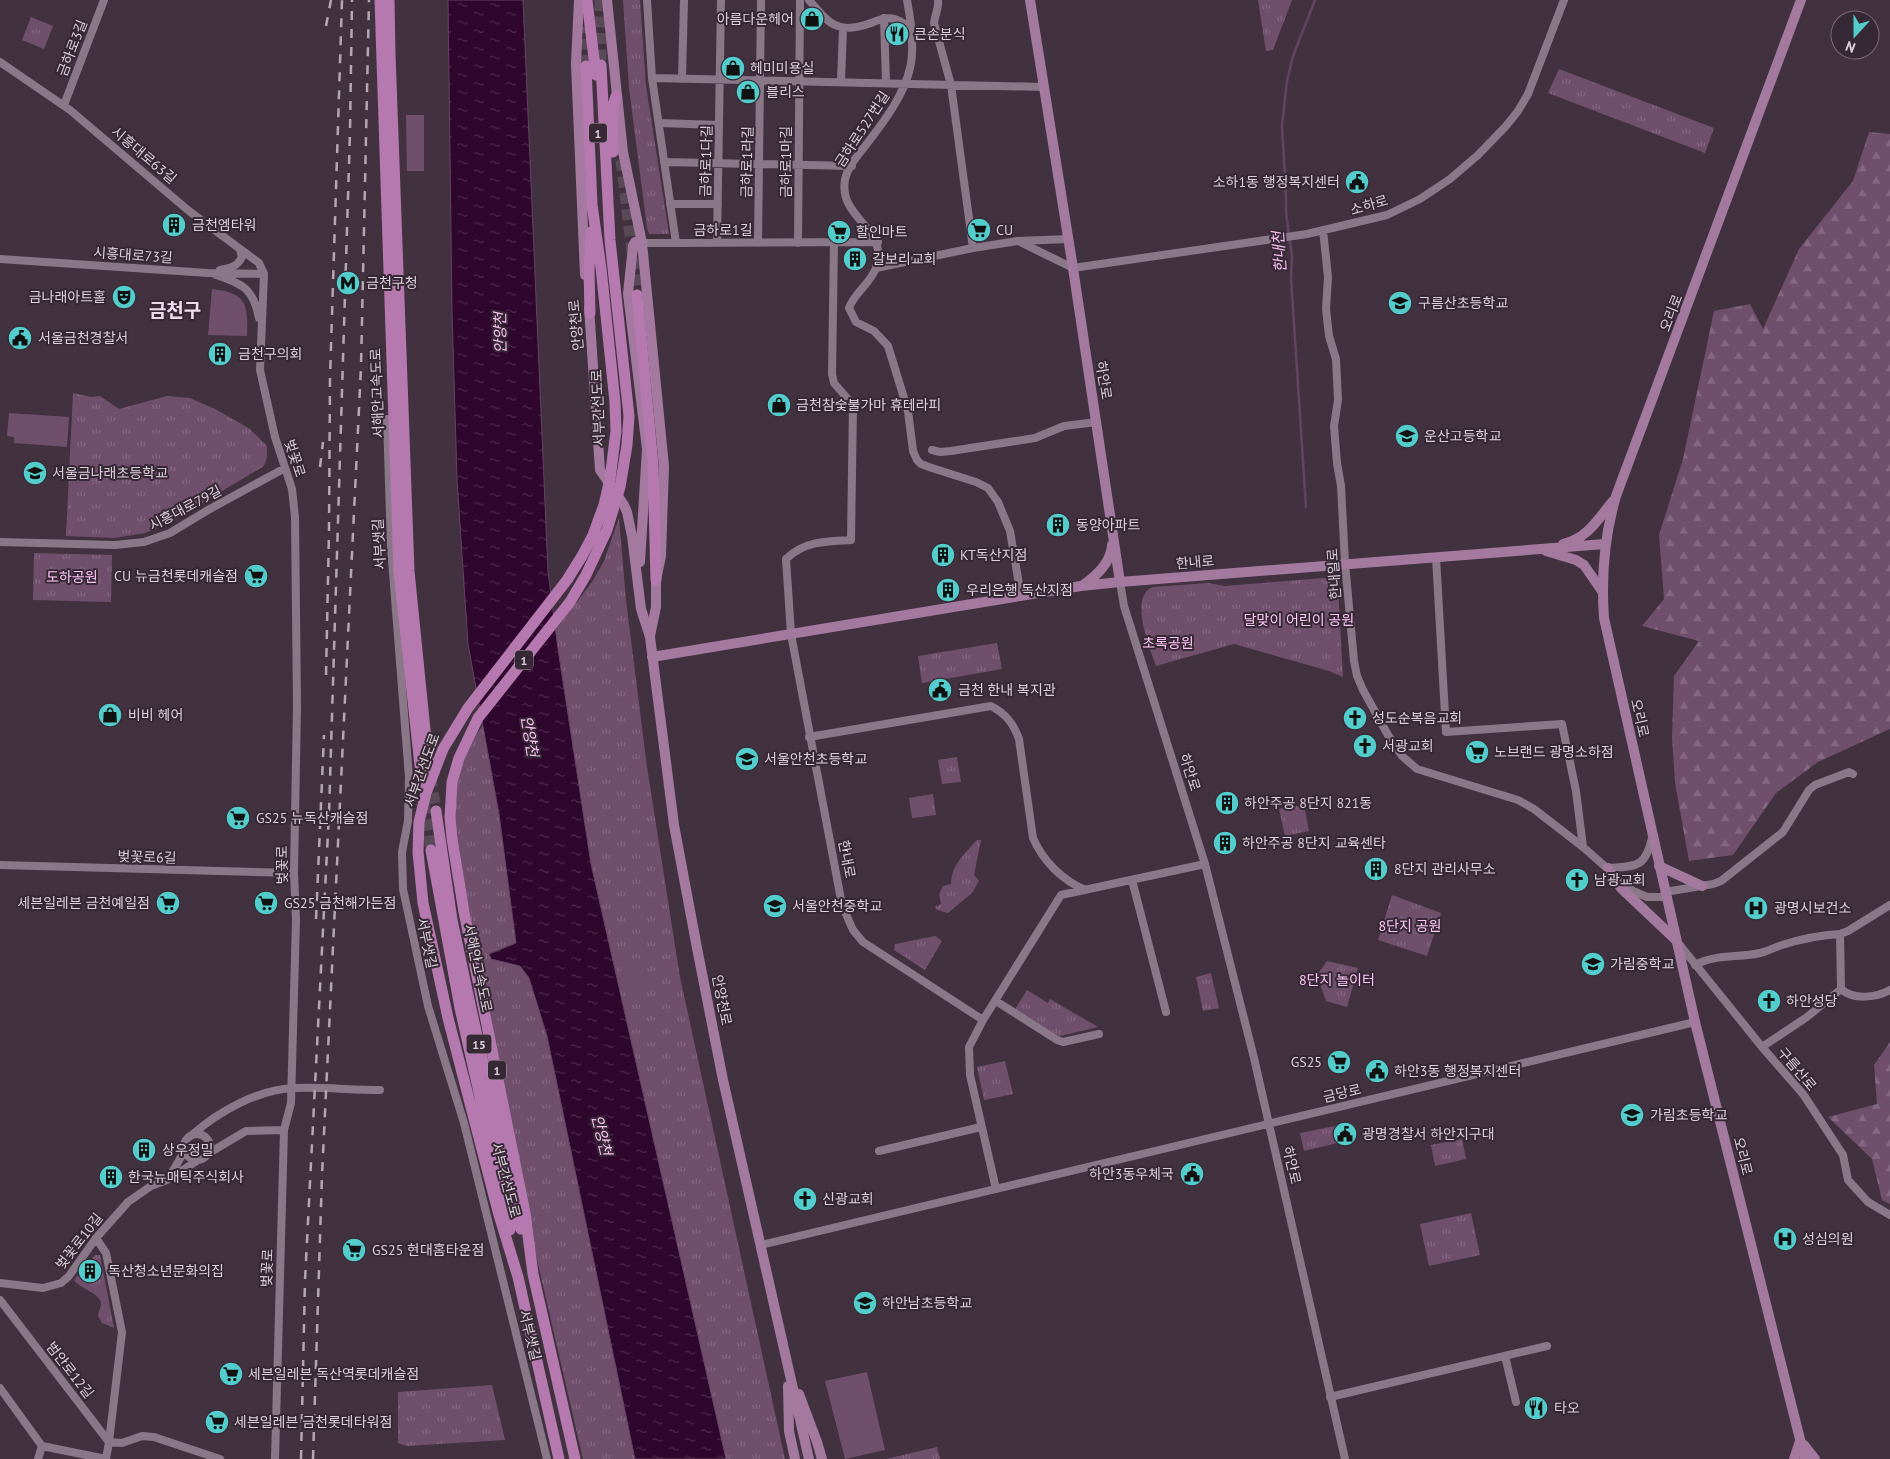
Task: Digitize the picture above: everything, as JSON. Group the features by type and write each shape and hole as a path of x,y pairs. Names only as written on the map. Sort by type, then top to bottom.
{"highway":[{"name":"서해안고속도로","path":"380,0 404,571 422,784"},
{"name":"서해안고속도로","path":"390,0 404,571 428,760"},
{"name":"1","path":"587,0 595,62 602,228 601,268"},
{"name":"서부간선도로","path":"575,1459 533,1274 525,1212 464,912 450,817 452,782 459,758 478,718 570,602 597,553 615,507 620,487 627,445 628,416 610,240 601,65"},
{"name":"서부간선도로","path":"559,1459 518,1277 499,1215 448,1018 419,878 419,822 426,793 443,749 455,727 567,580 582,556 593,535 604,505 610,479 616,431 615,402 601,268 592,205 586,66"},
{"name":"1","path":"614,271 616,236 612,109 616,96"},
{"path":"590,313 589,270 592,205"},
{"path":"637,295 653,464 656,580"},
{"name":"서해안고속도로","path":"436,811 452,920 516,1212 533,1274"},
{"name":"서해안고속도로","path":"431,850 460,1008 507,1214 518,1277"}],"main road":[{"name":"안양천로","path":"579,0 576,64 584,271 590,313 600,470 627,512 641,610 650,637 674,825 697,948 723,1080 788,1365"},
{"name":"안양천로","path":"606,0 626,170 642,242 664,466 661,556 656,580 656,607 650,637"},
{"name":"하안로","path":"1030,0 1069,239 1120,582"},
{"name":"오리로","path":"1801,0 1616,496 1608,523 1602,592 1604,618 1665,895 1805,1459"},
{"path":"638,585 647,449 628,294 633,246 635,242 642,242"},
{"path":"1540,549 1568,542 1585,534 1596,525 1616,496"},
{"path":"1081,586 1094,576 1108,560 1112,553 1113,534"},
{"name":"한내로","path":"652,657 1081,586 1345,563 1605,544"},
{"path":"1540,549 1576,560 1584,565 1602,592"},
{"path":"1659,866 1702,886"},
{"path":"1608,868 1621,888 1676,940"},
{"path":"788,1365 789,1431 795,1459"},
{"path":"788,1365 809,1459"},
{"path":"788,1365 822,1459"},
{"path":"1794,1459 1800,1440"},
{"path":"1800,1440 1815,1459"}],"street":[{"name":"금하로3길","path":"64,105 104,0"},
{"name":"금하로1길","path":"647,0 652,78 676,243 878,242"},
{"path":"682,79 684,0"},
{"name":"금하로1다길","path":"718,243 721,0"},
{"name":"금하로1라길","path":"758,243 761,0"},
{"path":"793,0 800,0"},
{"name":"금하로1마길","path":"798,243 800,0"},
{"path":"809,0 826,19 843,28 855,29 884,18 895,19 911,28"},
{"name":"금하로527번길","path":"878,242 850,208 844,193 845,178 884,122 904,84 910,68 912,46 907,0"},
{"path":"938,0 939,6 934,23 951,85 973,248"},
{"name":"소하로","path":"1073,268 1307,234 1387,215 1420,199 1450,179 1478,155 1518,111 1528,94 1564,0"},
{"path":"884,18 886,84"},
{"path":"841,82 843,28"},
{"name":"시흥대로63길","path":"0,62 64,105 189,211 259,263 264,274"},
{"path":"652,78 1044,87"},
{"path":"658,123 719,125"},
{"path":"664,162 852,166"},
{"path":"670,204 718,204"},
{"name":"한내일로","path":"1323,230 1328,277 1326,309 1329,336 1336,359 1338,400 1334,426 1341,486 1345,563 1354,661 1357,676 1367,698 1402,756 1417,769 1518,800 1534,808 1583,847 1633,891 1647,897 1665,895 1721,881 1783,832 1809,790 1815,785 1849,772 1852,774"},
{"path":"876,268 973,248 1018,241 1069,239"},
{"path":"1018,241 1073,268"},
{"path":"642,242 676,243"},
{"path":"878,242 876,268 866,286 851,300 848,308 856,322 874,331 888,346 908,411 917,460 921,464 976,482 988,488 998,502 1010,531 1020,596"},
{"path":"791,634 786,559 795,551 817,542 851,540 852,405 834,383 832,374 834,243"},
{"path":"208,273 236,266 242,257 241,251 236,246"},
{"name":"시흥대로73길","path":"0,259 208,273 264,274"},
{"path":"208,273 238,282 248,289 257,306 262,330"},
{"name":"벚꽃로","path":"264,274 261,380 274,437 292,489 295,517 298,706 294,873 296,920 291,1103 284,1130 275,1459"},
{"name":"서부샛길","path":"387,419 391,547 409,777 408,821 402,852 403,889 428,1006 464,1123 547,1459"},
{"path":"932,450 945,451 1035,438 1064,426 1097,422"},
{"name":"시흥대로79길","path":"0,542 115,546 153,540 170,533 285,468"},
{"path":"1436,557 1446,732 1562,724 1576,791 1583,847"},
{"name":"하안로","path":"1120,582 1124,606 1205,864 1254,1058 1344,1459"},
{"name":"한내로","path":"791,634 842,905 853,930 863,942 983,1020"},
{"path":"809,737 992,706 1004,713 1015,727 1019,739 1033,838 1038,849 1064,878 1085,890"},
{"path":"1608,868 1630,868 1636,865 1647,855 1652,836"},
{"path":"996,1189 970,1075 968,1052 983,1020 1061,896 1205,864"},
{"name":"벚꽃로6길","path":"0,865 294,873"},
{"path":"1132,880 1166,1012"},
{"path":"1695,965 1726,957 1763,953 1782,945 1820,936 1840,934 1890,905"},
{"path":"1840,934 1841,989"},
{"name":"구름산로","path":"1676,940 1762,1047 1803,1094 1843,1155 1848,1180 1868,1202 1890,1216"},
{"path":"1841,989 1853,996 1872,996 1890,990"},
{"path":"1762,1047 1807,1017 1841,989"},
{"path":"996,1001 1057,1040 1064,1042 1100,1034"},
{"name":"금당로","path":"761,1245 1695,1022"},
{"path":"167,1180 185,1150 185,1141 208,1121 247,1101 270,1092 294,1088 380,1090"},
{"path":"208,1121 204,1135 210,1144 209,1153"},
{"path":"879,1151 981,1126"},
{"name":"벚꽃로10길","path":"0,1283 43,1288 61,1283 69,1276 96,1238 128,1202 151,1186 167,1180 246,1131 284,1130"},
{"path":"192,1135 204,1135 212,1141 226,1142"},
{"path":"185,1150 192,1158 200,1159"},
{"path":"0,1388 42,1446 106,1459 122,1332 106,1254 96,1238"},
{"name":"범안로12길","path":"0,1300 109,1442"},
{"path":"1330,1397 1547,1346"},
{"path":"1505,1356 1516,1402"},
{"path":"109,1442 122,1442 142,1436 154,1437 220,1459"},
{"path":"38,1459 42,1446"}],"green space":[{"path":"623,0 640,0 646,86 669,234 649,234 647,228 629,88"},
{"path":"1258,0 1292,0 1273,50 1266,51"},
{"path":"31,17 53,26 44,49 22,40"},
{"path":"1559,69 1714,128 1705,153 1548,93"},
{"path":"406,115 424,115 424,171 407,171"},
{"path":"1869,132 1890,134 1890,729 1818,762 1776,793 1733,855 1689,861 1675,783 1672,737 1674,676 1699,641 1642,626 1664,599 1659,535 1683,459 1714,311 1750,304 1763,329 1799,249 1853,181"},
{"path":"212,289 232,294 239,297 243,302 247,316 247,336 208,335"},
{"path":"73,393 91,397 100,396 119,409 167,396 190,398 215,409 250,429 267,446 267,457 264,466 167,524 145,533 115,538 66,536"},
{"path":"9,413 69,417 67,447 14,443 14,437 7,436"},
{"path":"619,518 626,600 647,767 680,977 785,1459 583,1459 536,1255 467,898 454,812 456,785 463,761 478,732 592,582 604,561"},
{"name":"도하공원","path":"34,553 112,555 111,602 33,600"},
{"name":"달맞이 어린이 공원","path":"1325,578 1338,588 1343,677 1329,671 1234,644 1156,666 1141,611 1142,601 1146,592 1153,587 1209,583 1224,586"},
{"path":"997,643 1002,669 922,683 918,656"},
{"path":"957,757 961,782 942,784 938,760"},
{"path":"933,794 936,815 912,818 909,798"},
{"path":"1304,805 1309,831 1285,836 1279,809"},
{"path":"977,840 981,840 974,875 979,881 972,893 948,913 937,910 935,907 941,904 939,894 943,886 951,884 956,865"},
{"name":"8단지 공원","path":"1392,895 1441,913 1427,956 1378,940"},
{"path":"935,936 942,941 925,970 894,950 895,944"},
{"path":"637,958 643,991 626,994 620,962"},
{"name":"8단지 놀이터","path":"1327,961 1358,968 1347,1007 1326,1001 1317,975"},
{"path":"1211,973 1219,1008 1203,1011 1196,977"},
{"path":"1027,990 1048,1003 1050,999 1098,1027 1056,1037 1014,1011"},
{"path":"1890,1042 1890,1204 1882,1200 1872,1159 1828,1117 1877,1104 1874,1065"},
{"path":"1005,1061 1013,1094 984,1100 977,1067"},
{"path":"1335,1126 1337,1143 1304,1151 1300,1133"},
{"path":"1462,1139 1466,1159 1435,1166 1431,1145"},
{"path":"1471,1213 1480,1255 1429,1266 1420,1224"},
{"path":"95,1255 100,1255 114,1328 102,1323 98,1316 101,1304 98,1297 74,1280"},
{"path":"867,1372 885,1450 845,1459 825,1381"},
{"path":"492,1385 505,1440 406,1446 398,1443 398,1392"},
{"path":"937,1447 940,1459 886,1459"}],"water":[{"name":"안양천","path":"448,0 523,0 548,571 558,649 591,864 726,1459 635,1459 547,1036 529,978 520,966 491,959 489,954 516,943 499,814 468,644 457,480 452,311"}],"waterway":[{"name":"한내천","path":"1306,507 1291,278 1292,256 1286,213 1282,125 1287,81 1293,56 1315,0"}],"tunnel":[{"path":"600,0 601,65"},
{"path":"586,27 586,66"},
{"path":"621,160 637,295"},
{"path":"428,760 436,811"},
{"path":"424,803 431,850"}],"railway":[{"path":"326,26 331,0"},
{"path":"326,675 330,378 342,0"},
{"path":"301,1459 305,1280 329,813 350,132 352,0"},
{"path":"313,1459 322,1175 361,367 369,0"},
{"path":"320,467 323,442"},
{"path":"316,919 324,735"}],"place":[{"name":"아름다운헤어","path":"812,19"},
{"name":"큰손분식","path":"897,34"},
{"name":"헤미미용실","path":"733,68"},
{"name":"블리스","path":"748,92"},
{"name":"소하1동 행정복지센터","path":"1357,182"},
{"name":"금천엠타워","path":"174,225"},
{"name":"CU","path":"979,230"},
{"name":"할인마트","path":"839,232"},
{"name":"갈보리교회","path":"855,259"},
{"name":"금천구청","path":"348,283"},
{"name":"금나래아트홀","path":"124,297"},
{"name":"구름산초등학교","path":"1400,303"},
{"name":"서울금천경찰서","path":"20,338"},
{"name":"금천구의회","path":"220,354"},
{"name":"금천참숯불가마 휴테라피","path":"779,405"},
{"name":"운산고등학교","path":"1407,436"},
{"name":"서울금나래초등학교","path":"35,473"},
{"name":"동양아파트","path":"1058,525"},
{"name":"KT독산지점","path":"943,555"},
{"name":"CU 뉴금천롯데캐슬점","path":"256,576"},
{"name":"우리은행 독산지점","path":"948,590"},
{"name":"금천 한내 복지관","path":"940,690"},
{"name":"비비 헤어","path":"110,715"},
{"name":"성도순복음교회","path":"1355,718"},
{"name":"서광교회","path":"1365,746"},
{"name":"노브랜드 광명소하점","path":"1477,752"},
{"name":"서울안천초등학교","path":"747,759"},
{"name":"하안주공 8단지 821동","path":"1227,803"},
{"name":"GS25 뉴독산캐슬점","path":"238,818"},
{"name":"하안주공 8단지 교육센타","path":"1225,843"},
{"name":"8단지 관리사무소","path":"1376,869"},
{"name":"남광교회","path":"1577,880"},
{"name":"세븐일레븐 금천예일점","path":"168,903"},
{"name":"GS25 금천해가든점","path":"266,903"},
{"name":"서울안천중학교","path":"775,906"},
{"name":"광명시보건소","path":"1756,908"},
{"name":"가림중학교","path":"1593,964"},
{"name":"하안성당","path":"1769,1001"},
{"name":"GS25","path":"1339,1062"},
{"name":"하안3동 행정복지센터","path":"1377,1071"},
{"name":"가림초등학교","path":"1632,1115"},
{"name":"광명경찰서 하안지구대","path":"1345,1134"},
{"name":"상우정밀","path":"144,1150"},
{"name":"하안3동우체국","path":"1192,1174"},
{"name":"한국뉴매틱주식회사","path":"111,1177"},
{"name":"신광교회","path":"805,1199"},
{"name":"성심의원","path":"1785,1239"},
{"name":"GS25 현대홈타운점","path":"354,1250"},
{"name":"독산청소년문화의집","path":"90,1271"},
{"name":"하안남초등학교","path":"865,1303"},
{"name":"세븐일레븐 독산역롯데캐슬점","path":"231,1374"},
{"name":"타오","path":"1536,1408"},
{"name":"세븐일레븐 금천롯데타워점","path":"217,1422"}],"district":[{"name":"금천구","path":"175,310"}],"park label":[{"name":"초록공원","path":"1168,643"}]}
